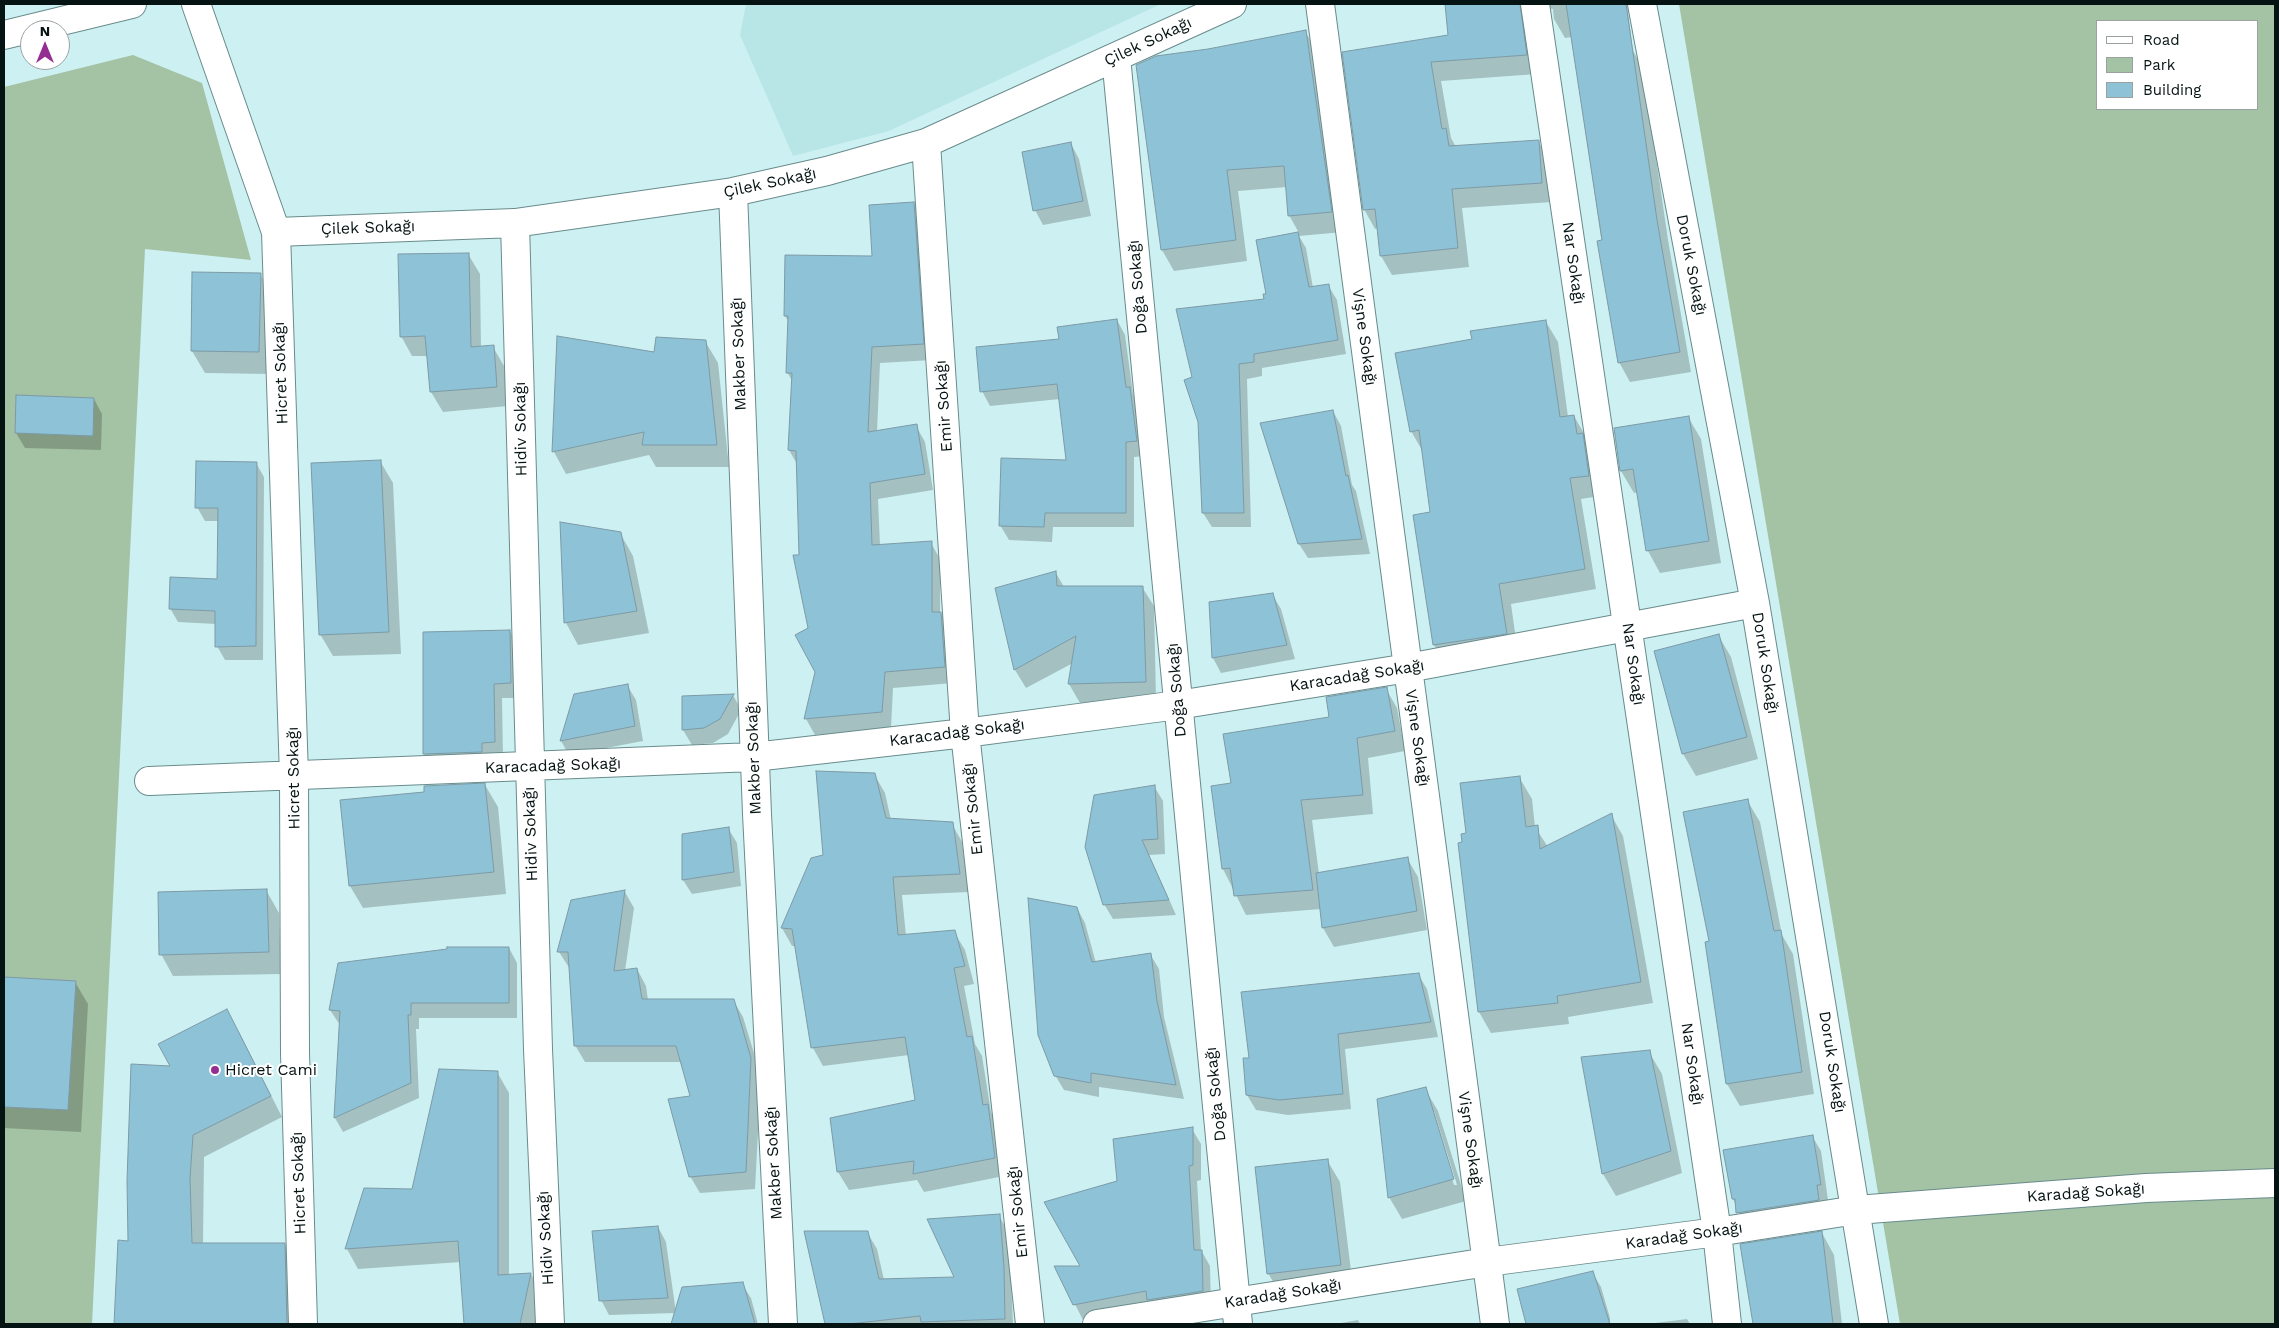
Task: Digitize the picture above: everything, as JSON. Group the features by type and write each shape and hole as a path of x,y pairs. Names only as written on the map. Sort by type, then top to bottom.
{"street":[{"path":"4,35 132,4"},
{"name":"Hicret Sokağı","path":"196,4 276,232 294,776 295,1053 303,1324"},
{"name":"Çilek Sokağı","path":"276,232 515,223 733,192 827,171 926,143 1232,4"},
{"name":"Vişne Sokağı","path":"1320,4 1495,1324"},
{"name":"Nar Sokağı","path":"1534,4 1717,1232 1727,1324"},
{"name":"Doruk Sokağı","path":"1642,4 1755,603 1874,1324"},
{"name":"Doğa Sokağı","path":"1116,57 1237,1313"},
{"name":"Emir Sokağı","path":"926,143 965,733 1030,1324"},
{"name":"Makber Sokağı","path":"733,192 754,757 783,1324"},
{"name":"Hidiv Sokağı","path":"515,223 529,767 538,1049 550,1324"},
{"name":"Karacadağ Sokağı","path":"149,781 754,757 965,733 1178,705 1408,668 1755,603"},
{"name":"Karadağ Sokağı","path":"1097,1324 1237,1313 1487,1262 1717,1232 1856,1210 2146,1188 2275,1183"}],"shaded area":[{"path":"746,4 1161,4 889,131 793,156 740,35"}],"green space":[{"path":"1679,4 2275,4 2275,1324 1900,1324"},
{"path":"133,55 202,83 251,260 145,249 92,1324 4,1324 4,87"}],"building":[{"path":"1445,4 1520,4 1527,55 1431,62 1442,129 1446,128 1449,146 1539,140 1542,183 1452,189 1458,248 1380,256 1375,209 1363,210 1342,52 1448,35"},
{"path":"1566,4 1626,4 1657,220 1680,352 1618,363 1597,241 1602,240"},
{"path":"1306,30 1332,212 1288,216 1284,166 1227,170 1236,240 1161,250 1136,65 1156,56 1208,49"},
{"path":"1071,142 1083,201 1033,211 1022,152"},
{"path":"914,202 924,344 872,347 868,432 917,424 925,474 870,483 872,545 932,541 932,612 941,612 945,667 885,672 882,712 804,719 815,672 795,635 808,628 793,555 799,555 796,451 788,450 792,373 786,373 788,316 784,316 785,255 872,256 869,205"},
{"path":"1298,232 1309,287 1329,284 1338,340 1254,354 1254,362 1239,364 1244,513 1202,513 1198,422 1184,380 1192,377 1176,309 1264,299 1263,294 1266,294 1256,240"},
{"path":"469,253 471,347 494,345 497,387 430,392 425,336 400,337 398,254"},
{"path":"192,272 261,273 259,352 191,351"},
{"path":"1117,319 1126,387 1130,387 1137,441 1126,442 1126,513 1045,513 1044,527 999,526 1001,458 1066,460 1057,384 980,392 976,347 1059,339 1057,327"},
{"path":"1546,320 1560,417 1574,415 1577,434 1583,433 1589,476 1570,478 1585,569 1499,584 1507,634 1433,645 1413,515 1430,512 1419,430 1410,432 1395,353 1472,339 1470,331"},
{"path":"557,336 654,352 656,337 706,340 717,445 642,445 644,432 552,452"},
{"path":"16,395 94,398 93,436 15,433"},
{"path":"1333,410 1346,476 1348,475 1362,539 1298,544 1260,423"},
{"path":"1689,416 1709,541 1646,551 1633,469 1620,471 1614,428"},
{"path":"381,460 389,632 319,635 311,463"},
{"path":"196,461 257,462 256,646 215,647 215,611 169,609 170,577 217,579 218,508 195,508"},
{"path":"560,522 621,532 637,611 564,623"},
{"path":"1056,571 1057,586 1143,586 1146,682 1068,684 1076,636 1014,670 995,588"},
{"path":"1273,593 1287,645 1212,658 1209,602"},
{"path":"510,630 511,683 494,684 495,742 482,743 482,752 423,754 423,632"},
{"path":"1719,634 1747,737 1682,754 1654,651"},
{"path":"628,684 635,726 560,741 574,694"},
{"path":"1387,687 1395,731 1357,738 1363,795 1301,800 1313,890 1234,896 1230,868 1222,869 1211,786 1231,783 1223,734 1329,717 1326,697"},
{"path":"734,694 720,719 704,728 682,730 682,696"},
{"path":"816,771 875,773 886,818 953,822 960,874 893,877 898,935 955,930 965,966 954,968 967,1037 972,1036 983,1105 988,1104 995,1158 913,1174 914,1161 837,1172 830,1118 915,1100 905,1037 811,1048 792,929 781,928 811,858 823,855"},
{"path":"1520,776 1526,827 1538,825 1540,849 1612,813 1641,982 1557,996 1558,1003 1478,1012 1458,843 1462,842 1461,834 1466,833 1460,783"},
{"path":"485,783 494,872 349,886 340,800 424,792 424,786"},
{"path":"1155,785 1158,839 1142,840 1169,900 1103,905 1085,847 1094,795"},
{"path":"1748,799 1774,931 1781,930 1802,1072 1726,1084 1705,942 1709,941 1683,812"},
{"path":"729,827 734,872 682,880 682,834"},
{"path":"1408,857 1417,911 1322,928 1316,873"},
{"path":"267,889 269,952 159,955 158,892"},
{"path":"625,890 614,971 637,968 642,999 734,999 751,1058 746,1172 689,1177 668,1099 690,1096 676,1046 574,1046 568,952 557,952 571,900"},
{"path":"1028,898 1077,907 1092,962 1151,953 1157,1001 1176,1085 1091,1073 1091,1083 1054,1076 1038,1035"},
{"path":"447,947 509,947 509,1003 411,1003 411,1015 408,1015 411,1083 334,1118 340,1011 329,1010 338,963 447,949"},
{"path":"1419,973 1431,1022 1338,1034 1343,1094 1279,1100 1246,1095 1243,1058 1249,1058 1241,992"},
{"path":"4,977 76,981 68,1110 4,1107"},
{"path":"227,1009 271,1096 193,1135 190,1178 192,1243 285,1243 287,1324 114,1324 118,1240 128,1241 127,1181 131,1064 170,1066 158,1044"},
{"path":"1650,1050 1671,1151 1602,1174 1581,1057"},
{"path":"439,1069 498,1071 498,1275 531,1273 520,1324 464,1324 458,1241 345,1249 364,1188 412,1189"},
{"path":"1426,1087 1454,1179 1388,1198 1377,1099"},
{"path":"1193,1127 1193,1165 1189,1166 1194,1250 1202,1250 1203,1291 1147,1300 1146,1291 1073,1305 1054,1266 1080,1266 1044,1202 1117,1181 1113,1139"},
{"path":"1813,1135 1821,1185 1817,1185 1819,1200 1736,1213 1735,1199 1732,1199 1723,1150"},
{"path":"1328,1159 1341,1265 1267,1274 1255,1167"},
{"path":"1000,1214 1005,1319 921,1322 920,1316 849,1324 825,1324 804,1231 868,1231 879,1279 954,1277 927,1219"},
{"path":"658,1226 668,1298 599,1301 592,1231"},
{"path":"1822,1231 1833,1324 1753,1324 1740,1244"},
{"path":"1593,1271 1610,1324 1526,1324 1517,1289"},
{"path":"743,1282 755,1324 671,1324 682,1287"}],"place":[{"name":"Hicret Cami","path":"215,1070"}]}
